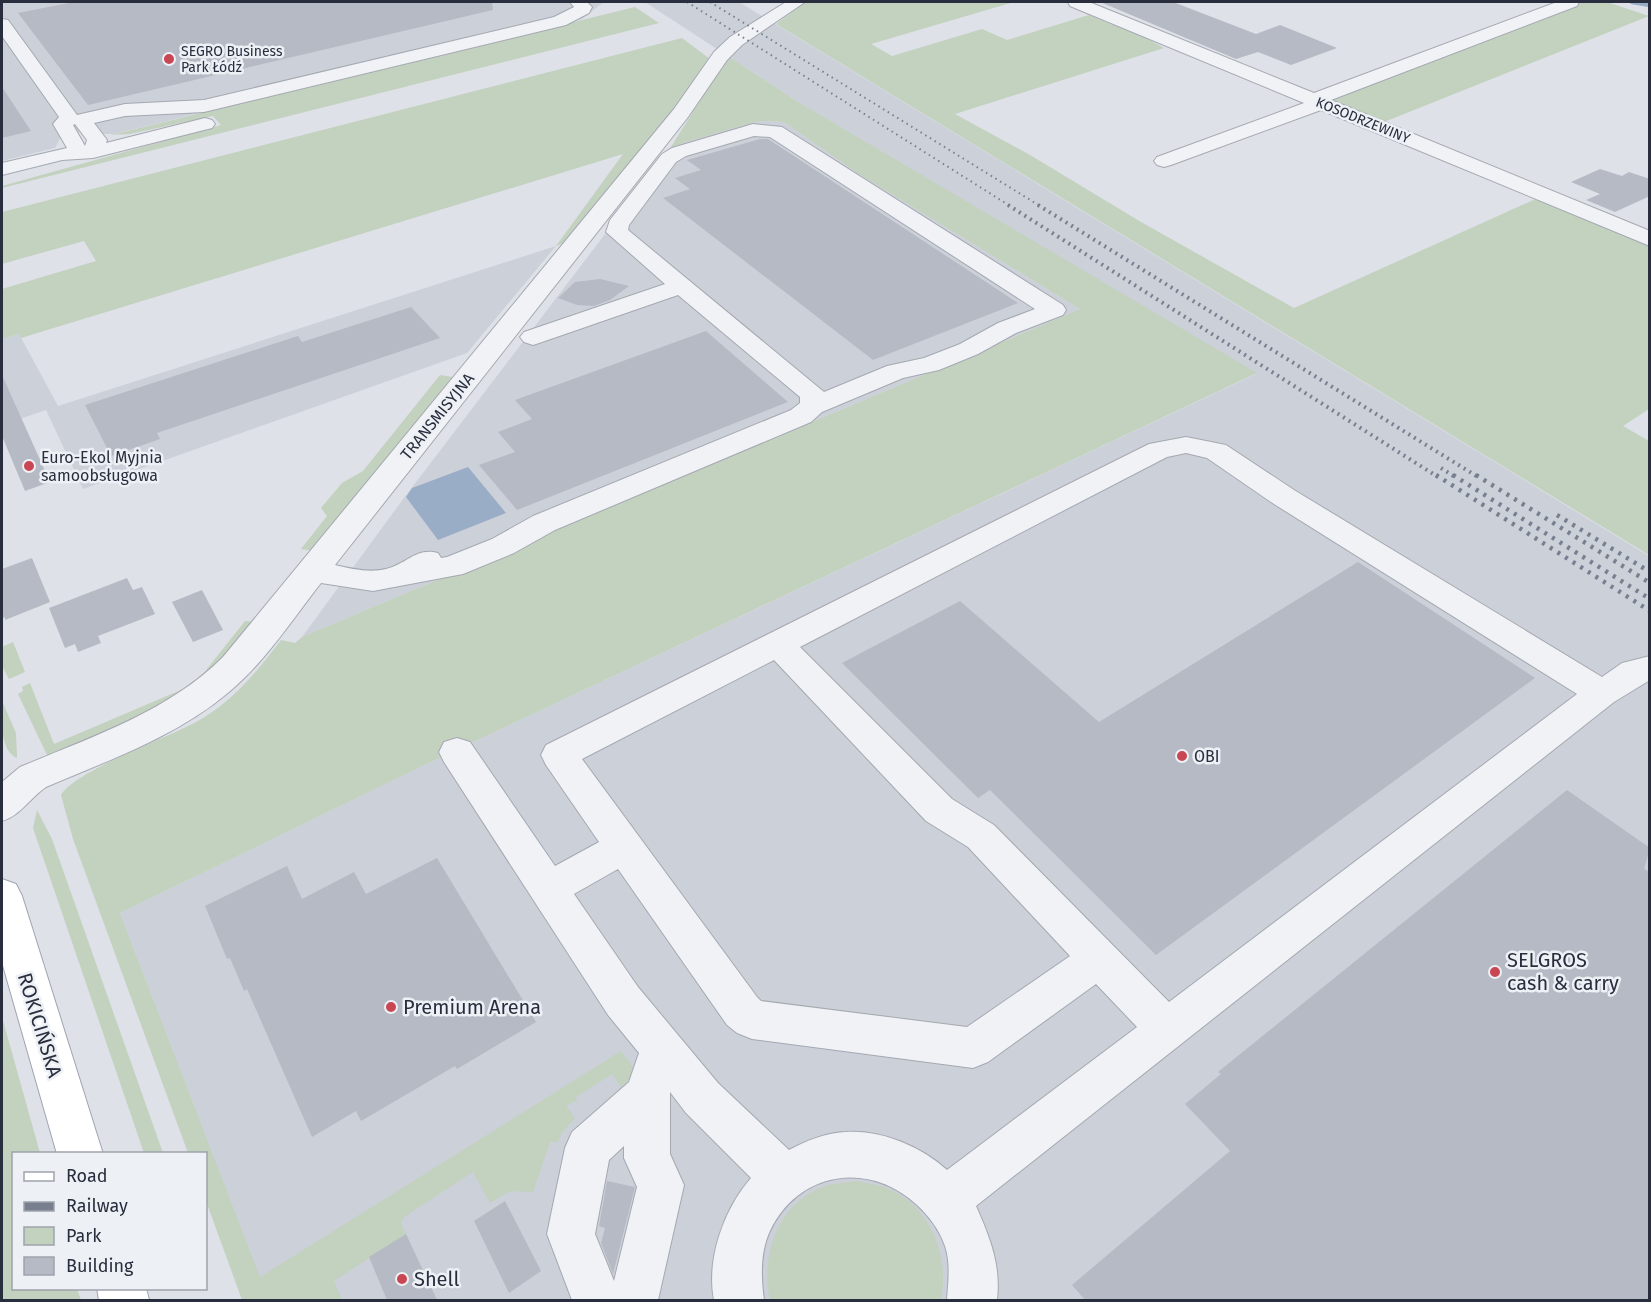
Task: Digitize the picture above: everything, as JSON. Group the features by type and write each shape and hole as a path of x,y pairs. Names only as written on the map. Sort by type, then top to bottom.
{"main road":[{"name":"ROKICIŃSKA","path":"2,896 79,1152"}],"street":[{"path":"93,152 76,145 63,124 76,119 126,110 204,106 560,21 583,9 584,7 578,2"},
{"name":"TRANSMISYJNA","path":"2,806 21,785 17,777 149,726 215,685 245,656 681,113 720,56 736,41 797,2"},
{"name":"KOSODRZEWINY","path":"1076,2 1650,239"},
{"path":"1164,161 1570,2"},
{"path":"2,24 76,119"},
{"path":"2,180 67,163 93,152 204,124"},
{"path":"314,571 373,581 452,567 503,546 544,523 801,416 813,406 896,371 930,365 969,349 1007,328 1054,310 780,133 768,129 753,130 673,155 618,225 617,232 810,393 814,399 813,406"},
{"path":"2,169 62,154 93,152"},
{"path":"533,337 681,286"},
{"path":"1099,958 973,1048 752,1018 742,1011 559,755 1159,450 1186,445 1201,447 1222,455 1284,496 1602,693"},
{"path":"778,644 939,810 981,836 1167,1029"},
{"path":"946,1200 1602,693 1634,672 1650,668"},
{"path":"457,752 622,1001 702,1098 784,1178"},
{"path":"549,889 624,847"},
{"path":"629,1300 636,1295 661,1185 647,1158 647,1095 661,1050"},
{"path":"597,1300 571,1234 588,1148 647,1095"},
{"path":"732,1288 748,1225 769,1192 784,1178 817,1160 840,1154 864,1154 887,1158 909,1168 929,1182 946,1200 960,1222 969,1246 974,1273 972,1300"}],"shaded area":[{"name":"SEGRO Business Park Łódź","path":"2,2 604,2 582,19 114,134 103,134 98,128 89,130 61,137 55,148 2,161"},
{"path":"645,2 739,2 1649,556 1649,1300 277,1300 260,1278 120,913 435,760 1256,374 795,100"},
{"path":"759,121 784,122 860,175 1080,309 302,637 404,498 669,150 684,142"},
{"path":"556,246 467,353 83,489 46,410 2,425 2,339 19,334 58,406"}],"green space":[{"path":"805,2 1014,2 871,44 892,56 982,29 1007,40 1089,15 1112,25 1119,23 1164,48 955,114 1294,308 1540,197 1649,243 1649,409 1623,426 1649,441 1649,555 776,24"},
{"path":"1580,2 1607,2 1649,16 1384,122 1331,99"},
{"path":"635,7 659,23 2,188 2,186 221,125 213,116 130,134 111,135"},
{"path":"682,38 710,59 648,147 569,241 556,246 623,154 21,338 19,334 2,339 2,289 96,261 84,241 2,264 2,212"},
{"path":"728,56 795,100 1257,373 435,760 120,913 260,1277 621,1051 634,1068 632,1076 621,1087 612,1074 566,1106 575,1118 562,1133 558,1142 550,1142 533,1192 510,1191 490,1203 473,1172 404,1217 401,1223 406,1234 334,1281 342,1300 242,1300 207,1204 207,1152 188,1152 73,839 61,795 70,785 105,764 189,726 215,710 246,683 281,640 295,643 302,637 1080,309 860,175 784,122 759,121 685,142 669,150"},
{"path":"440,375 459,378 315,551 301,549 327,516 321,508 342,483 363,471"},
{"path":"307,564 238,649 196,685 125,726 48,757 18,694 23,691 22,687 30,683 54,744 195,684 245,621 257,622 298,567"},
{"path":"13,642 25,672 9,679 2,666 2,647"},
{"path":"2,701 16,733 17,758 7,749 5,742"},
{"path":"37,810 52,839 163,1152 144,1152 33,828"},
{"path":"2,1017 40,1152 12,1152 12,1290 77,1290 81,1300 2,1300"},
{"path":"856,1181 884,1187 900,1195 925,1218 939,1249 943,1283 941,1300 770,1300 768,1265 771,1248 785,1216 796,1203 811,1193 828,1185"}],"water":[{"path":"468,467 506,513 438,540 406,497 412,488"}],"building":[{"name":"SEGRO Business Park Łódź","path":"74,2 492,2 493,10 88,105 18,13"},
{"path":"1100,2 1173,2 1256,34 1280,25 1337,48 1291,65 1258,52 1236,59"},
{"path":"2,87 31,131 2,138"},
{"path":"760,139 768,139 1018,303 873,360 663,198 690,189 675,178 701,170 687,160"},
{"path":"1600,169 1622,176 1629,172 1650,179 1650,196 1615,212 1586,200 1600,194 1571,182"},
{"path":"600,279 629,286 610,300 594,306 577,305 558,298 575,282"},
{"path":"411,307 440,338 157,433 160,439 111,456 85,405 298,336 302,342"},
{"path":"706,331 788,402 517,510 479,465 515,452 498,432 532,419 515,400"},
{"path":"2,375 50,482 25,491 2,436"},
{"path":"32,558 50,602 5,620 5,617 2,619 2,569"},
{"name":"OBI","path":"1358,562 1535,678 1156,955 990,790 978,798 842,663 960,601 1099,722"},
{"path":"127,578 133,590 142,587 155,614 98,636 101,643 78,652 75,644 65,648 49,608"},
{"path":"202,590 223,630 193,642 172,602"},
{"name":"SELGROS cash & carry","path":"1567,790 1650,848 1644,869 1650,872 1650,1300 1085,1300 1072,1285 1230,1151 1185,1104 1221,1074 1218,1072"},
{"name":"Premium Arena","path":"437,858 536,1022 457,1069 455,1066 361,1121 356,1111 312,1137 247,989 244,991 230,958 227,959 205,906 287,866 302,899 354,872 366,894"},
{"path":"607,1181 635,1187 613,1274 601,1243 605,1228 599,1226"},
{"name":"Shell","path":"505,1201 541,1271 509,1293 474,1221"},
{"name":"Shell","path":"406,1234 437,1300 387,1300 369,1257"}],"waterway":[{"path":"1632,2 1650,5"}],"railway":[{"path":"687,2 1010,206"},
{"path":"710,2 1040,206"},
{"path":"1008,205 1438,477"},
{"path":"1038,205 1478,477"},
{"path":"1441,468 1455,477"},
{"path":"1436,475 1650,611"},
{"path":"1453,475 1650,599"},
{"path":"1476,475 1650,583"},
{"path":"1557,515 1650,572"}],"place":[{"name":"SEGRO Business Park Łódź","path":"169,59"},
{"name":"Euro-Ekol Myjnia samoobsługowa","path":"29,466"},
{"name":"OBI","path":"1182,756"},
{"name":"SELGROS cash & carry","path":"1495,972"},
{"name":"Premium Arena","path":"391,1007"},
{"name":"Shell","path":"402,1279"}]}
